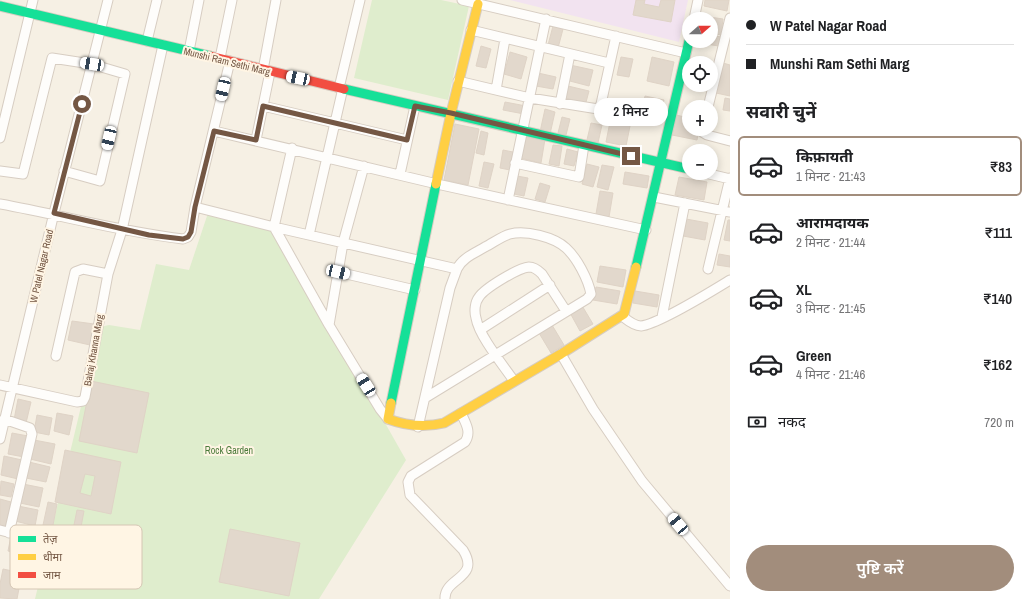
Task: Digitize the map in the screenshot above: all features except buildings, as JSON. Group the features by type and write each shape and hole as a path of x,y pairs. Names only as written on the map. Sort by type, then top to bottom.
{"street":[{"path":"0,138 33,0"},
{"name":"W Patel Nagar Road","path":"0,439 64,170 108,0"},
{"path":"147,41 157,0"},
{"path":"189,51 199,0"},
{"path":"220,58 232,0"},
{"path":"256,140 263,106 276,0"},
{"path":"309,235 336,123 341,88 360,0"},
{"path":"462,0 686,53"},
{"path":"695,12 698,0"},
{"path":"388,419 451,113 478,4"},
{"name":"Munshi Ram Sethi Marg","path":"0,6 220,58 267,71 682,167"},
{"path":"710,100 730,18"},
{"path":"508,200 546,19"},
{"path":"472,30 609,63"},
{"path":"458,81 530,98 593,110 600,107 616,36"},
{"path":"496,90 505,39"},
{"name":"Balraj Khanna Marg","path":"12,388 78,402 83,401 85,397 108,274 122,230 163,45"},
{"path":"292,148 274,227 329,325 380,409 388,419 402,424 418,427 427,427 444,423 622,316 626,308 646,230 687,48"},
{"path":"560,104 570,54"},
{"path":"0,171 23,174 52,58 92,64 125,74 100,181 64,170"},
{"path":"0,204 54,213 122,230 149,235 183,239 188,237 191,232 195,207 230,61"},
{"path":"263,106 407,140"},
{"path":"400,174 415,106"},
{"path":"214,131 292,148 437,184 646,230"},
{"path":"707,136 730,141"},
{"path":"515,163 579,177 584,145"},
{"path":"329,325 343,244 364,166"},
{"path":"708,268 726,211 730,178 718,176"},
{"path":"654,197 726,211"},
{"path":"662,318 685,203"},
{"path":"195,207 343,244 457,269"},
{"path":"418,427 450,288 459,264 473,254 509,234 528,233 540,236 565,247 578,264 590,291 590,296 425,398"},
{"path":"514,382 480,330 476,318 475,307 478,298 484,290 522,269 530,267 537,269 542,274 566,311"},
{"path":"56,356 75,272 83,269 108,274"},
{"path":"338,272 415,290"},
{"path":"622,316 639,326 662,318 730,280"},
{"path":"480,330 550,286"},
{"path":"561,354 593,409 642,481 730,586"},
{"path":"0,386 12,388"},
{"path":"445,599 447,590 465,573 469,565 468,557 410,495 408,482 411,476 465,442 469,437 460,413"},
{"path":"4,419 30,428 32,434 4,531"}],"shaded area":[{"path":"510,0 688,0 685,12 682,12 682,28 679,42"}],"green space":[{"path":"372,0 441,0 469,6 448,100 354,78"},
{"name":"Rock Garden","path":"210,207 274,227 406,460 319,599 35,599 37,589 142,589 142,525 53,525 100,327 109,325 140,330 156,264 189,270"}],"traffic: fast":[{"path":"0,6 210,56"},
{"path":"636,267 687,48"},
{"path":"344,89 682,167"},
{"path":"391,403 436,184"}],"traffic: slow":[{"path":"436,184 451,113 478,4"},
{"path":"391,403 388,419 416,426 444,423 561,354 624,314 636,267"}],"traffic: jam":[{"path":"210,56 344,89"}],"route":[{"path":"82,104 54,213 122,230 183,239 188,237 191,232 195,207 214,131 256,140 263,106 407,140 415,106 451,113 631,156"}]}
